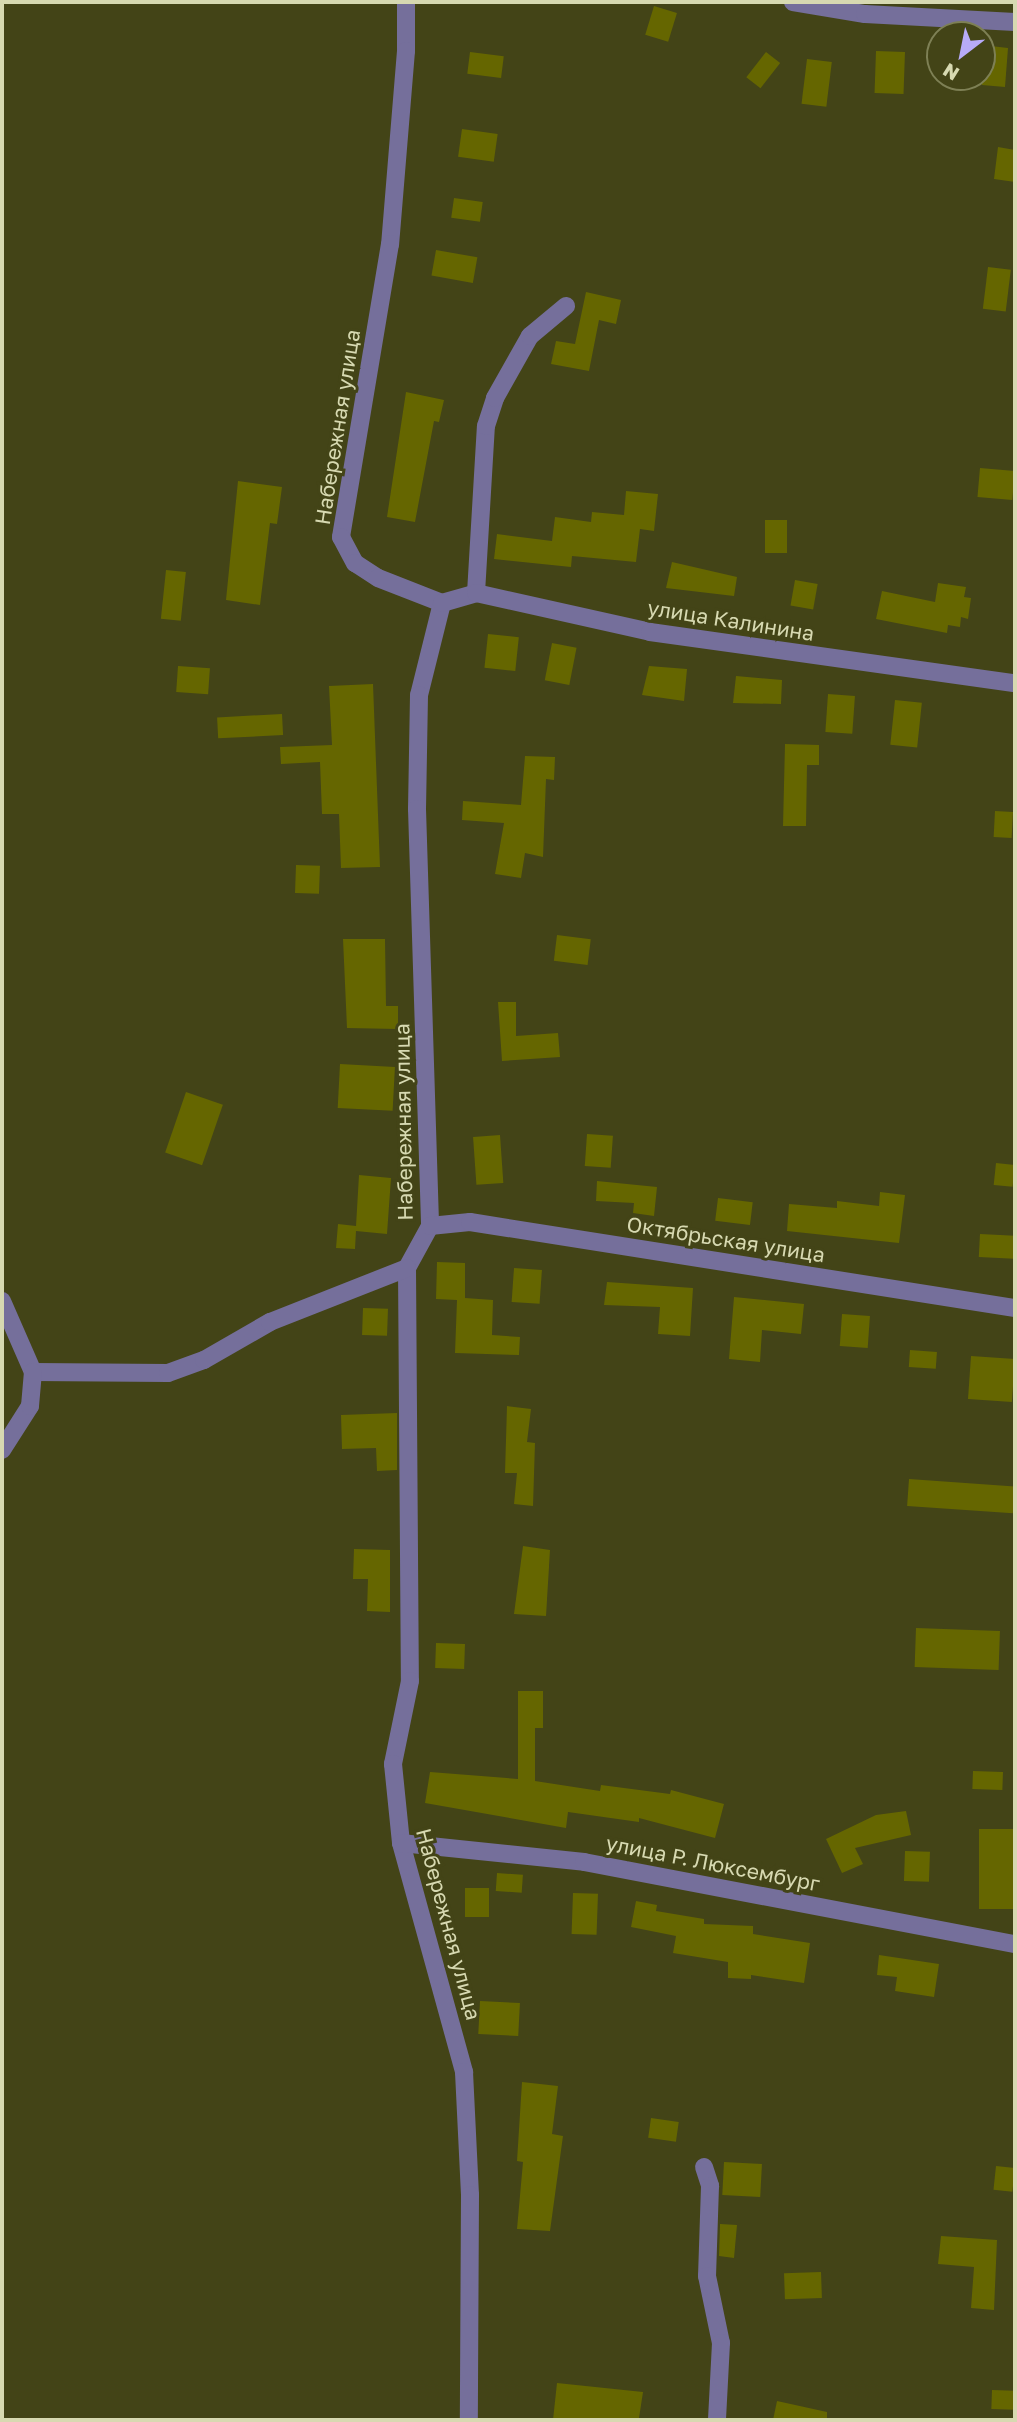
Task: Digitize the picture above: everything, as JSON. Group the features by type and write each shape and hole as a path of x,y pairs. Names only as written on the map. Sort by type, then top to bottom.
{"street":[{"name":"Набережная улица","path":"406,2 406,51 390,244 341,537 355,563 379,578 442,603 419,695 417,809 430,1226 407,1268 410,1681 393,1764 401,1843 464,2072 470,2195 469,2420"},
{"path":"793,2 865,14 1015,22"},
{"path":"476,593 486,426 495,398 530,336 566,306"},
{"name":"улица Калинина","path":"442,603 476,593 650,632 1015,683"},
{"name":"Октябрьская улица","path":"430,1226 470,1222 1015,1308"},
{"path":"33,1372 169,1373 204,1360 270,1322 407,1268"},
{"path":"2,1301 33,1372 30,1406 2,1450"},
{"name":"улица Р. Люксембург","path":"401,1843 584,1862 1015,1944"},
{"path":"704,2167 710,2186 707,2276 721,2343 717,2420"}],"building":[{"path":"654,6 677,13 668,42 645,35"},
{"path":"996,47 1008,48 1005,87 996,86"},
{"path":"876,51 905,52 904,94 875,93"},
{"path":"470,52 504,56 501,78 467,74"},
{"path":"766,52 780,63 760,88 746,77"},
{"path":"807,59 832,62 826,107 802,104"},
{"path":"462,129 498,134 494,162 458,157"},
{"path":"998,147 1015,150 1015,182 994,179"},
{"path":"454,198 483,202 480,222 451,218"},
{"path":"436,250 477,257 473,283 431,276"},
{"path":"988,267 1011,270 1006,311 983,309"},
{"path":"586,292 621,300 616,324 599,320 589,371 551,364 556,341 575,344"},
{"path":"406,392 444,400 439,422 434,421 415,522 387,517"},
{"path":"980,468 1015,471 1012,500 977,497"},
{"path":"238,481 282,487 277,524 270,523 260,605 226,600"},
{"path":"626,491 658,494 654,531 640,529 636,562 572,556 571,567 494,559 497,534 552,541 555,517 591,522 592,512 624,515"},
{"path":"765,520 787,520 787,553 765,553"},
{"path":"672,562 737,577 734,596 666,588"},
{"path":"166,570 186,572 181,621 161,619"},
{"path":"795,580 818,584 813,610 790,606"},
{"path":"938,583 966,587 964,597 971,598 968,619 961,617 960,627 948,625 947,633 876,619 882,591 935,602"},
{"path":"488,634 519,637 515,671 484,668"},
{"path":"552,643 577,648 569,685 545,680"},
{"path":"178,666 210,668 208,694 176,692"},
{"path":"649,666 687,669 684,701 642,695"},
{"path":"736,676 782,680 781,704 733,703"},
{"path":"373,684 380,867 341,868 339,814 322,814 320,762 281,764 280,747 332,745 329,686"},
{"path":"828,694 855,696 852,734 825,732"},
{"path":"895,700 922,703 917,748 890,745"},
{"path":"282,714 283,735 218,738 217,717"},
{"path":"785,744 819,745 819,765 807,765 806,826 783,826"},
{"path":"525,756 555,757 554,780 546,779 543,857 525,853 521,878 495,874 504,823 462,820 463,801 521,805"},
{"path":"995,811 1013,812 1012,838 994,837"},
{"path":"296,865 320,866 319,894 295,893"},
{"path":"557,935 591,939 588,965 554,961"},
{"path":"343,939 385,939 386,1006 398,1006 398,1029 347,1028"},
{"path":"498,1002 516,1002 516,1036 558,1033 560,1057 502,1061"},
{"path":"340,1064 395,1067 393,1111 338,1108"},
{"path":"186,1092 223,1105 202,1165 165,1153"},
{"path":"587,1134 613,1136 611,1168 585,1166"},
{"path":"500,1135 503,1183 476,1185 473,1137"},
{"path":"996,1163 1015,1165 1013,1187 994,1185"},
{"path":"359,1175 391,1178 387,1234 356,1231 355,1249 336,1248 338,1224 356,1226"},
{"path":"597,1181 657,1187 654,1216 633,1213 634,1203 596,1201"},
{"path":"880,1192 905,1195 899,1243 787,1231 789,1204 837,1208 837,1201 879,1206"},
{"path":"718,1198 753,1202 750,1225 715,1221"},
{"path":"980,1234 1015,1236 1014,1259 979,1257"},
{"path":"437,1262 465,1263 465,1298 493,1300 492,1335 520,1337 519,1355 455,1353 457,1300 436,1299"},
{"path":"514,1268 542,1270 540,1304 512,1302"},
{"path":"607,1282 693,1288 690,1336 658,1334 660,1307 604,1305"},
{"path":"734,1297 804,1304 801,1334 762,1330 760,1362 729,1359"},
{"path":"363,1308 388,1309 387,1336 362,1335"},
{"path":"842,1314 870,1316 868,1348 840,1346"},
{"path":"910,1350 937,1352 936,1369 909,1367"},
{"path":"971,1356 1015,1359 1012,1402 968,1399"},
{"path":"507,1406 531,1409 527,1442 535,1443 533,1506 514,1504 517,1473 505,1473"},
{"path":"397,1413 397,1470 377,1471 376,1448 342,1449 341,1415"},
{"path":"909,1479 1015,1486 1013,1513 907,1506"},
{"path":"523,1546 550,1550 546,1616 514,1614"},
{"path":"354,1549 390,1550 390,1612 367,1611 368,1579 353,1579"},
{"path":"916,1628 1000,1631 999,1670 915,1667"},
{"path":"436,1643 465,1644 464,1669 435,1668"},
{"path":"518,1691 543,1691 543,1728 535,1728 535,1781 600,1791 601,1785 670,1794 671,1790 724,1804 715,1838 639,1818 639,1822 568,1812 566,1828 425,1803 430,1772 518,1779"},
{"path":"973,1771 1003,1772 1002,1790 972,1789"},
{"path":"906,1811 911,1835 855,1848 863,1864 842,1873 826,1839 876,1815"},
{"path":"979,1829 1015,1829 1015,1909 979,1909"},
{"path":"905,1851 930,1852 929,1882 904,1881"},
{"path":"497,1873 523,1875 522,1893 496,1891"},
{"path":"465,1888 489,1888 489,1917 465,1917"},
{"path":"573,1893 598,1894 597,1935 572,1934"},
{"path":"636,1901 657,1905 656,1911 704,1919 704,1924 753,1926 753,1934 810,1943 804,1983 751,1975 751,1979 728,1978 728,1962 673,1953 676,1936 631,1927"},
{"path":"879,1955 939,1964 934,1997 895,1991 897,1977 877,1975"},
{"path":"480,2001 520,2003 518,2036 478,2034"},
{"path":"522,2082 558,2086 552,2134 563,2136 550,2231 517,2229 523,2162 517,2161"},
{"path":"651,2118 679,2122 676,2142 648,2138"},
{"path":"724,2162 762,2164 760,2197 722,2195"},
{"path":"996,2166 1015,2168 1012,2192 993,2190"},
{"path":"720,2224 737,2225 734,2258 719,2256"},
{"path":"941,2236 997,2240 994,2310 971,2308 974,2267 938,2264"},
{"path":"821,2272 822,2298 785,2299 784,2273"},
{"path":"557,2383 643,2392 639,2418 553,2420"},
{"path":"992,2390 1015,2391 1014,2410 991,2409"},
{"path":"777,2401 827,2412 827,2420 773,2420"}]}
